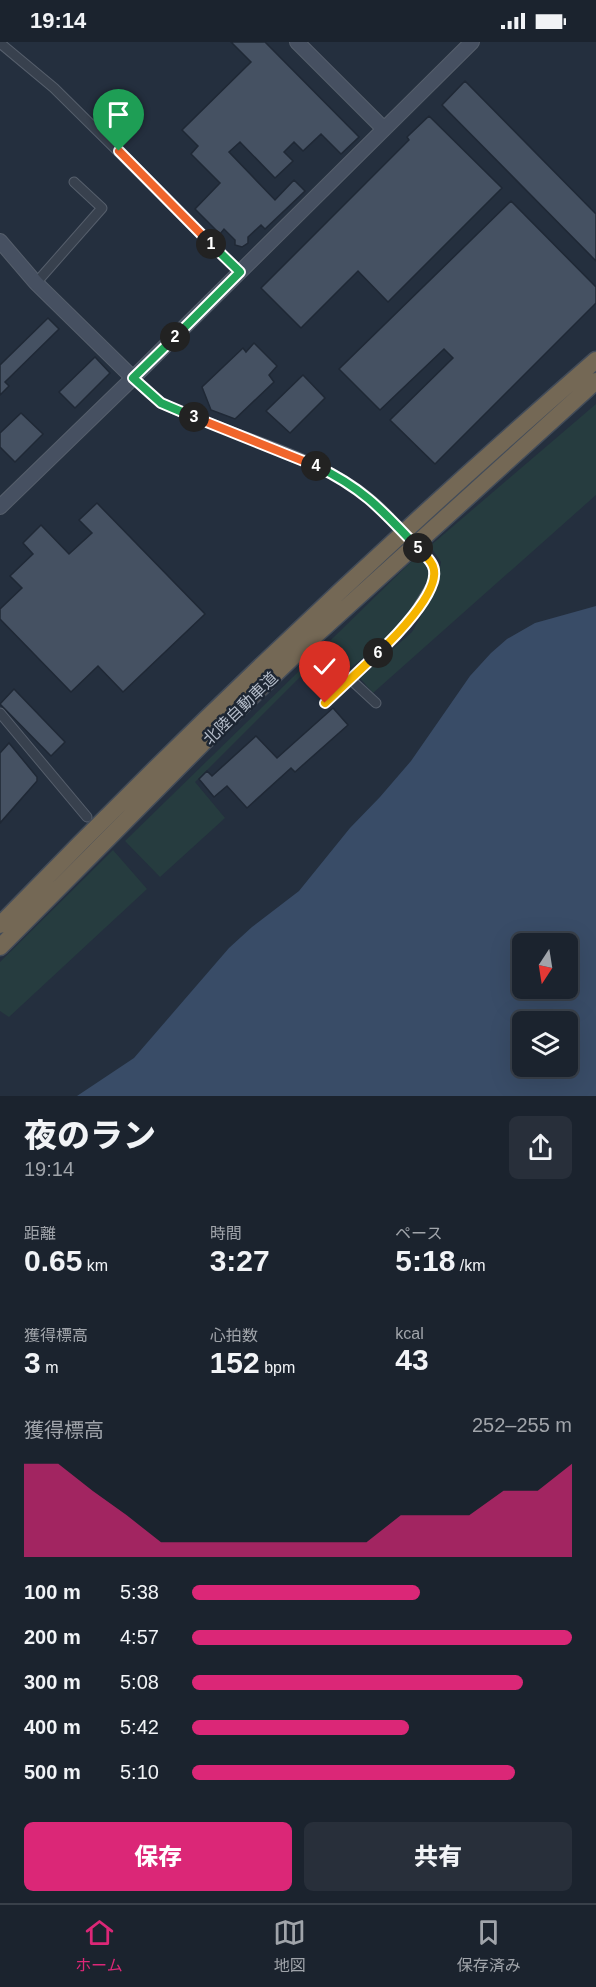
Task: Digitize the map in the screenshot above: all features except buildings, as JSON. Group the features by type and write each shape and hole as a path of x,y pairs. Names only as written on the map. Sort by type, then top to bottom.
{"highway":[{"name":"北陸自動車道","path":"0,925 82,840 303,627 461,480 596,360"},
{"name":"北陸自動車道","path":"0,947 202,744 317,634 596,381"}],"street":[{"path":"297,42 384,129"},
{"path":"0,507 472,42"},
{"path":"0,43 54,88 240,272"},
{"path":"36,283 102,208 74,182"},
{"path":"0,242 36,283 161,403 302,459 333,474 360,490 429,560 434,568 434,581 428,593 395,637 325,703"},
{"path":"351,679 375,702"},
{"path":"0,713 87,817"}],"green space":[{"path":"596,404 596,495 373,693 360,678 412,632 437,588 441,562 430,546"},
{"path":"418,555 426,564 430,575 426,587 393,634 319,693 302,675 195,782 225,818 160,877 125,841"},
{"path":"113,850 147,889 9,1017 0,1011 0,962"}],"water":[{"path":"596,606 596,1096 77,1096 134,1058 229,948 299,891 350,828 411,761 470,676 507,639 535,623"}],"route":[{"path":"119,151 240,272 133,378 161,403 302,459 360,490 381,508 434,568 434,581 428,593 395,637 325,703"}]}
